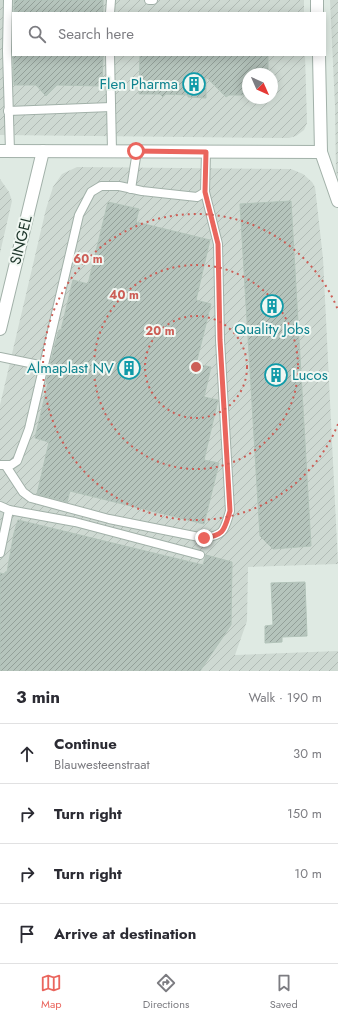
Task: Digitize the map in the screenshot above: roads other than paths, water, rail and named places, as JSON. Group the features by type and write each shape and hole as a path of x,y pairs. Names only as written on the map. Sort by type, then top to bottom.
{"street":[{"path":"317,0 318,12"},
{"path":"319,56 321,152 338,201"},
{"path":"5,151 321,152"},
{"name":"SINGEL","path":"0,329 43,151"}],"lane":[{"path":"5,151 8,111 8,0"},
{"path":"110,0 110,12"},
{"path":"110,56 112,151"},
{"path":"8,111 111,107"},
{"path":"132,189 136,151"},
{"path":"205,192 197,197 191,197 119,186 101,186 91,192 79,215 29,429 17,461 3,465 23,492 31,498 109,519 204,538 217,536 223,532 230,511 220,340 218,244 205,192 206,152"},
{"path":"0,357 44,366"},
{"path":"0,506 9,510 75,522 200,555"},
{"path":"0,553 9,510"}],"place":[{"name":"Flen Pharma","path":"194,84"},
{"name":"Quality Jobs","path":"272,306"},
{"name":"Almaplast NV","path":"129,368"},
{"name":"Lucos","path":"276,375"}]}
